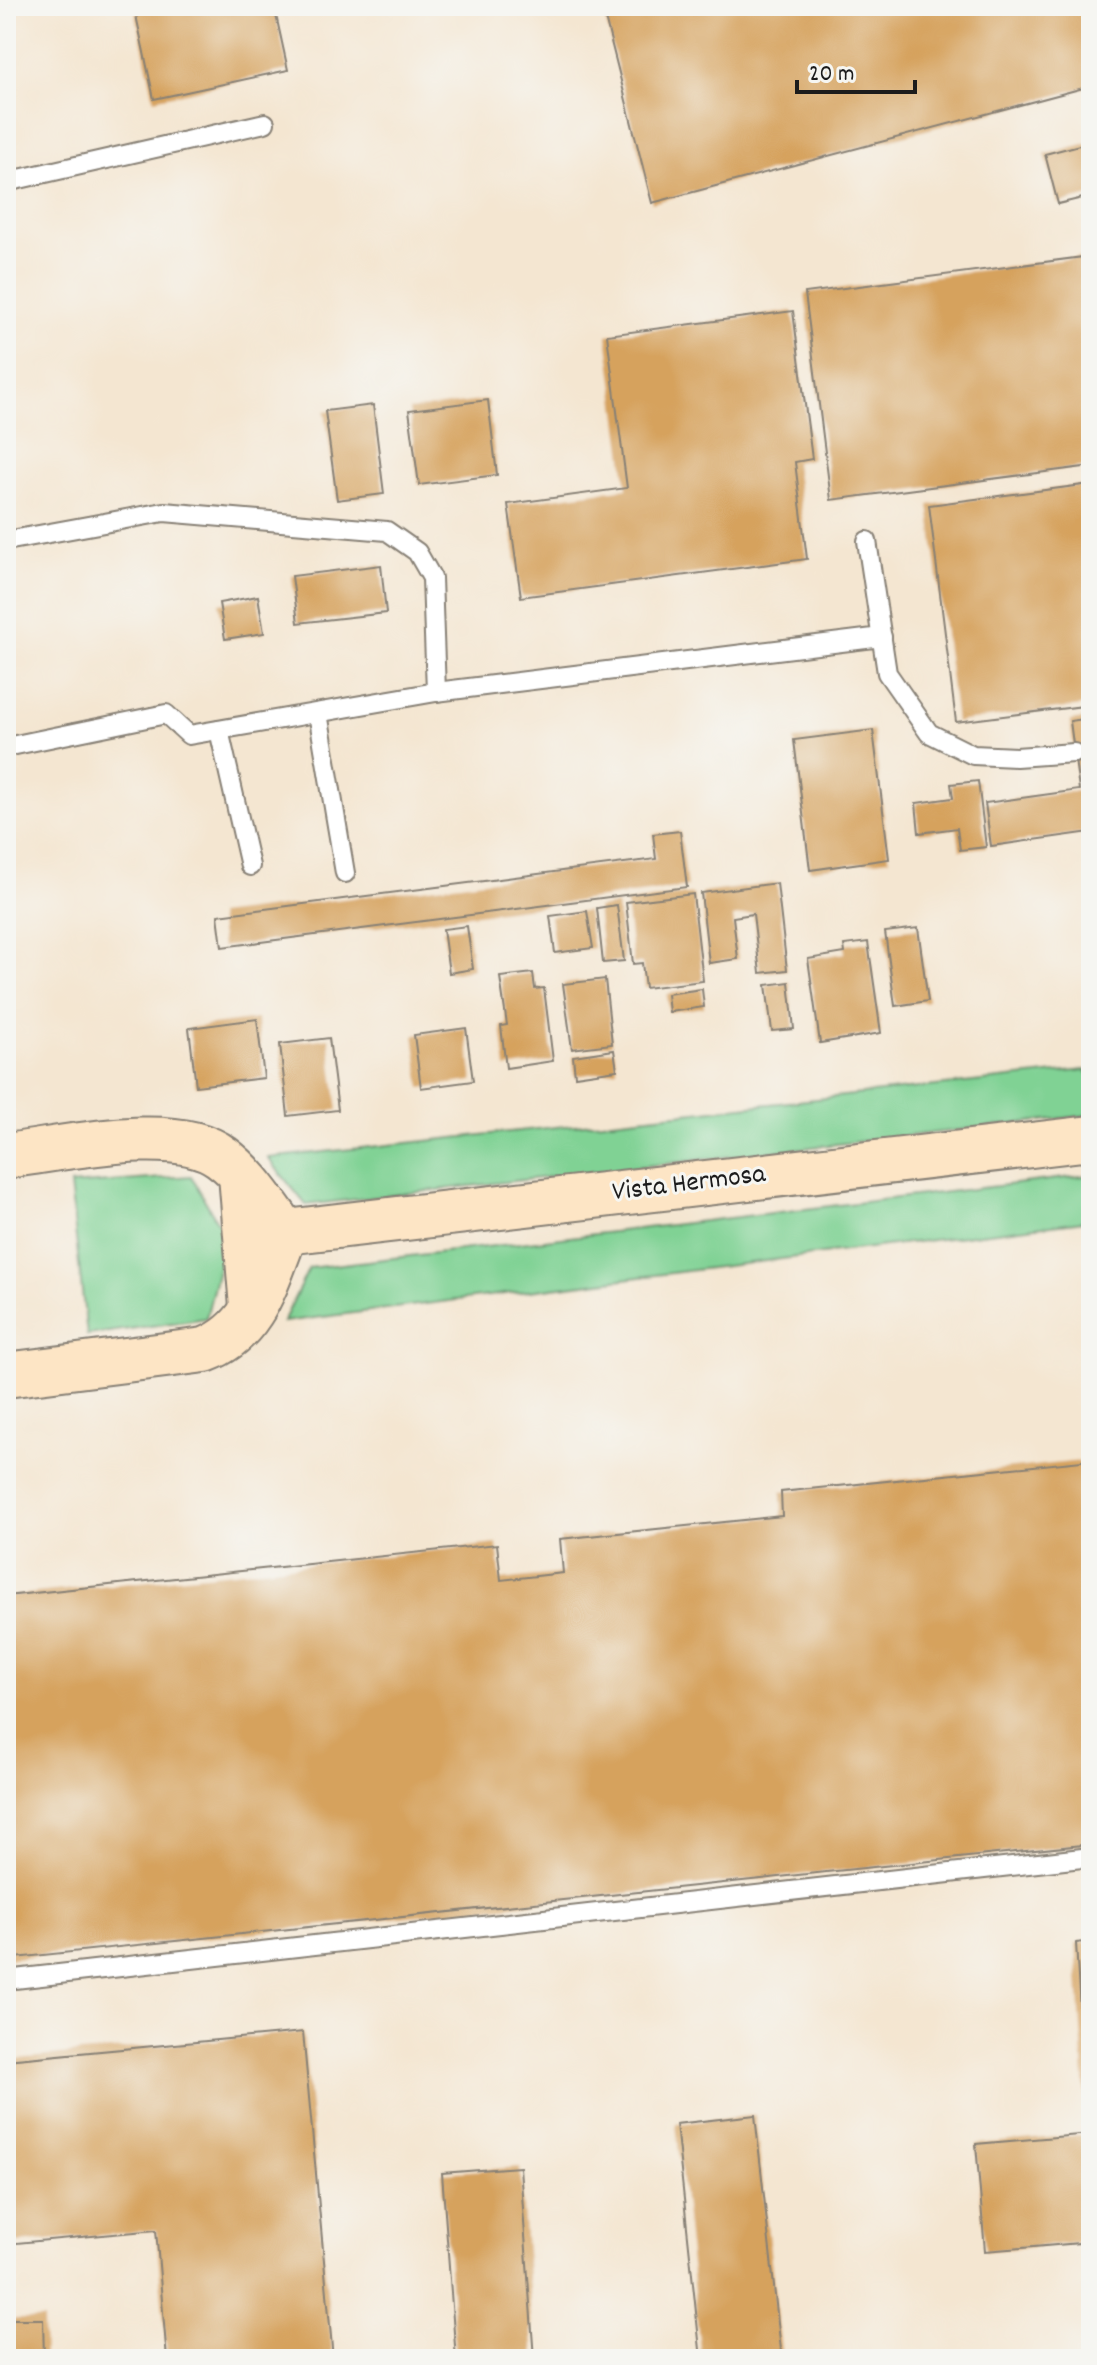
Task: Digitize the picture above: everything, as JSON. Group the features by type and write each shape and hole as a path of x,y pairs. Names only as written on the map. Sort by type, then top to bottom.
{"street":[{"path":"6,1156 154,1138 183,1140 205,1146 241,1175 286,1232 252,1313 235,1335 205,1350 6,1375"},
{"name":"Vista Hermosa","path":"286,1232 1091,1138"},
{"path":"241,1175 252,1313"}],"lane":[{"path":"6,182 265,123"},
{"path":"6,541 164,512 387,531 417,552 432,578 436,692"},
{"path":"867,541 887,673 929,733 973,755 1016,757 1074,753"},
{"path":"6,747 166,714 189,735 436,692 882,637"},
{"path":"318,713 345,873"},
{"path":"219,730 250,866"},
{"path":"6,1980 1091,1857"}],"green space":[{"path":"1085,1070 1091,1076 1091,1115 306,1205 268,1158"},
{"path":"1091,1175 1091,1220 283,1322 309,1268"},
{"path":"191,1176 226,1237 206,1318 87,1335 70,1185"}],"building":[{"path":"134,6 274,6 288,70 154,99"},
{"path":"602,6 1091,6 1091,86 652,203"},
{"path":"1091,142 1091,196 1058,204 1045,154"},
{"path":"1091,256 1091,466 831,500 805,293"},
{"path":"793,311 812,459 795,462 807,559 521,597 508,504 627,488 607,335"},
{"path":"488,400 497,475 419,485 409,410"},
{"path":"373,405 384,494 337,500 325,411"},
{"path":"1091,484 1091,705 956,722 929,505"},
{"path":"381,565 386,613 298,623 292,576"},
{"path":"258,596 264,633 225,639 219,603"},
{"path":"1091,718 1091,832 991,846 985,803 1079,790 1070,721"},
{"path":"873,730 889,859 810,870 794,740"},
{"path":"978,781 986,847 960,850 957,828 919,833 916,803 953,798 951,784"},
{"path":"680,831 687,887 222,947 218,915 656,859 653,834"},
{"path":"777,883 787,970 760,973 753,914 733,917 738,959 709,963 701,893"},
{"path":"693,894 703,981 645,988 642,963 633,964 626,902"},
{"path":"617,905 624,961 603,963 597,908"},
{"path":"587,911 593,948 555,953 550,916"},
{"path":"467,926 473,969 449,973 443,929"},
{"path":"918,928 928,1001 895,1006 885,932"},
{"path":"868,942 881,1033 820,1043 808,959 845,953 844,945"},
{"path":"533,973 535,989 544,988 553,1061 506,1068 501,1026 507,1025 500,977"},
{"path":"605,979 612,1044 572,1049 563,984"},
{"path":"789,982 794,1029 772,1031 766,985"},
{"path":"702,989 704,1007 669,1012 667,994"},
{"path":"257,1019 264,1078 196,1086 189,1028"},
{"path":"466,1028 473,1081 421,1088 414,1035"},
{"path":"329,1038 338,1110 288,1116 280,1044"},
{"path":"614,1050 617,1070 575,1076 573,1056"},
{"path":"1091,1460 1091,1844 6,1959 6,1596 497,1544 501,1580 563,1573 560,1539 782,1516 781,1492"},
{"path":"1091,1941 1091,2128 1087,2129 1076,1943"},
{"path":"303,2032 333,2359 167,2359 156,2230 6,2244 6,2060"},
{"path":"755,2115 782,2359 701,2359 676,2124"},
{"path":"1090,2134 1091,2242 985,2251 976,2144"},
{"path":"520,2167 534,2359 456,2359 442,2173"},
{"path":"6,2319 43,2319 44,2359 6,2359"}]}
